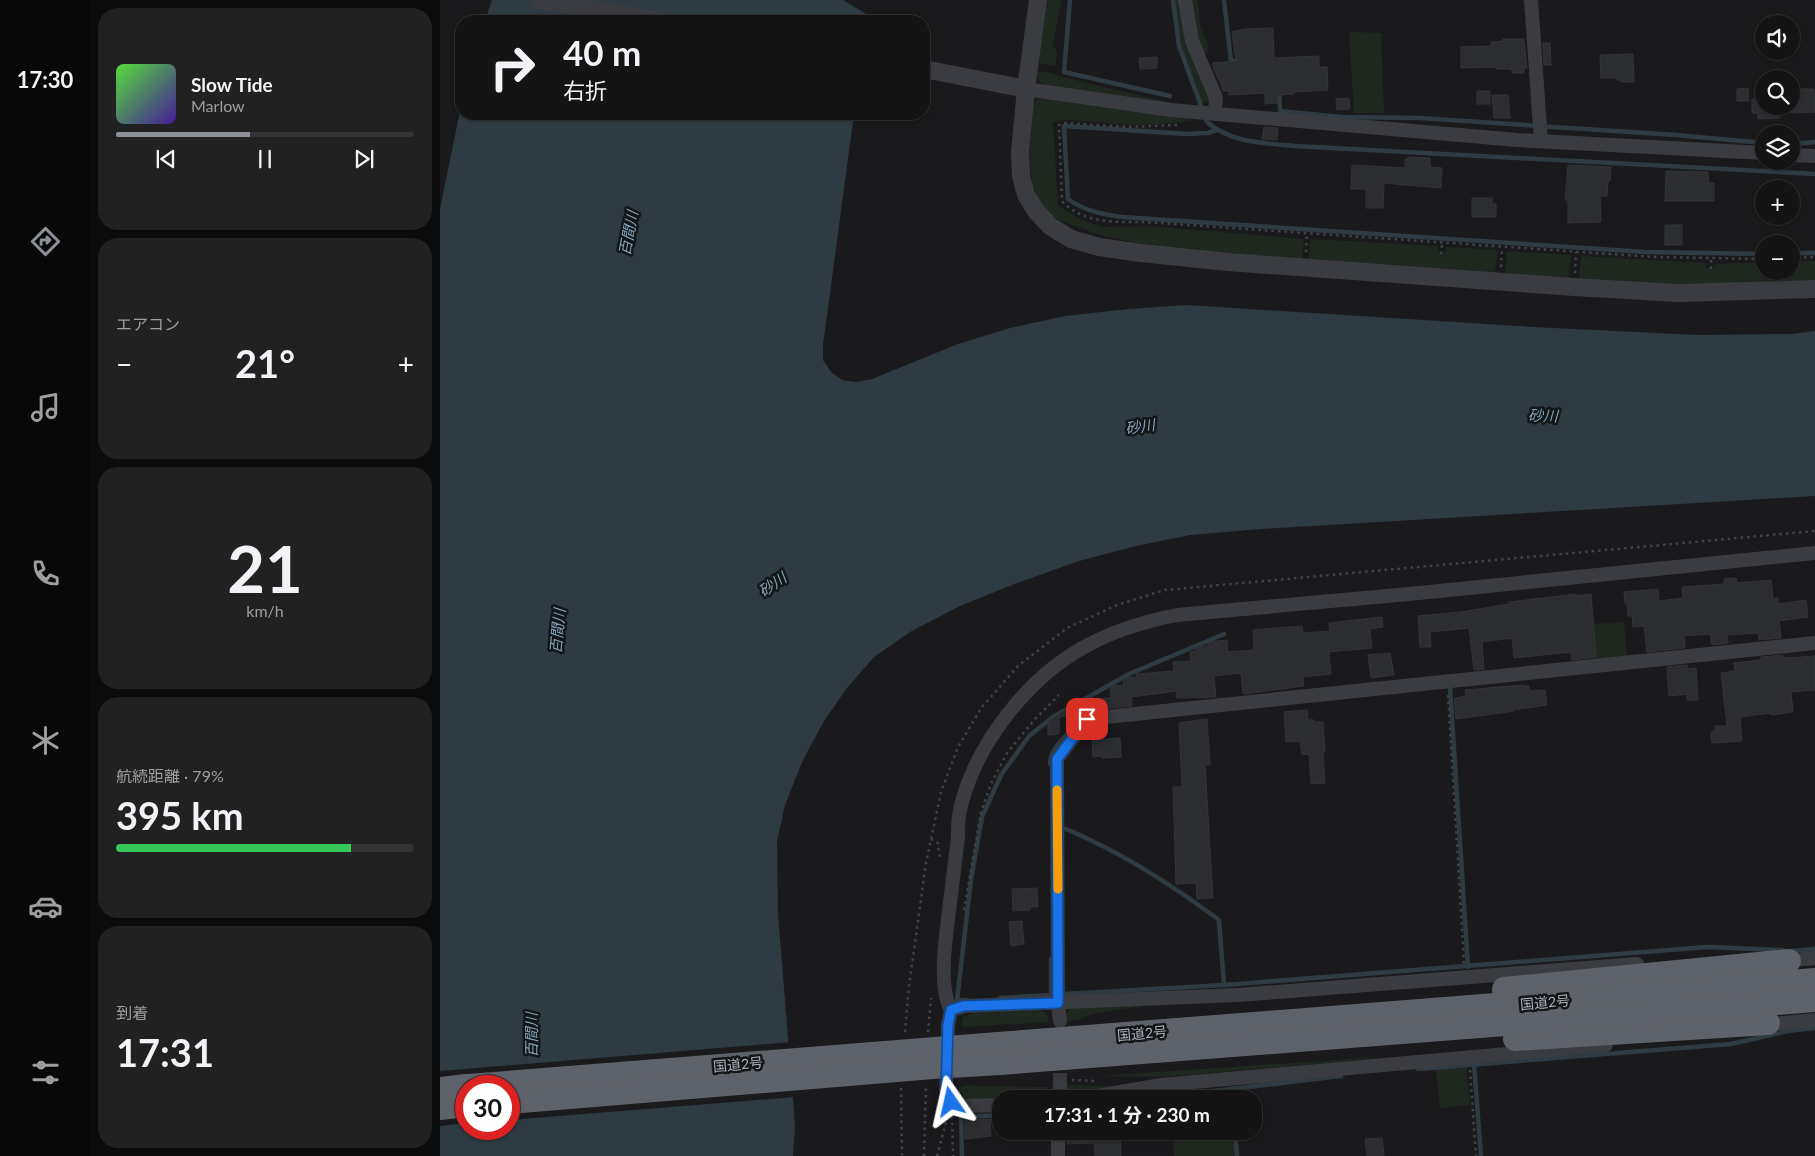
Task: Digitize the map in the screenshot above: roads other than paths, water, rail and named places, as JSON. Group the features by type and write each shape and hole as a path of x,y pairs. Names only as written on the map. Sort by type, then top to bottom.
{"highway":[{"path":"1105,1036 1310,1008 1789,961"},
{"name":"国道2号","path":"520,1101 933,1067 999,1053 1105,1036 1815,980"},
{"name":"国道2号","path":"520,1083 999,1053 1270,1042 1815,1000"},
{"path":"1270,1042 1308,1052 1768,1023"},
{"name":"国道2号","path":"440,1089 455,1087"},
{"path":"440,1108 455,1106"}],"street":[{"path":"540,0 624,15"},
{"path":"1038,0 1026,88 1020,152 1021,176 1026,195 1036,211 1050,226 1070,239 1099,247 1228,262 1659,292 1754,292 1815,289"},
{"path":"1184,0 1192,41 1216,98 1208,113"},
{"path":"1531,0 1540,131"},
{"path":"930,70 1026,88 1171,110 1540,131 1755,152"},
{"path":"1800,155 1815,156"},
{"path":"992,1105 965,1106 951,1102 946,1090 948,1025 951,1010 946,1001 944,958 959,816 968,784 979,758 994,732 1014,705 1060,664 1087,645 1116,632 1152,620 1177,615 1409,594 1815,553"},
{"path":"1060,1022 1058,1003 1057,759 1087,719 1815,642"},
{"path":"951,1010 964,1006 1238,995 1706,959 1789,961 1815,958"},
{"path":"1134,1090 1170,1084 1719,1035 1768,1023 1815,1020"},
{"path":"1058,1140 1058,1156"}],"water":[{"path":"492,0 843,0 868,15 487,15"},
{"path":"458,120 853,120 823,345 823,360 831,372 842,380 856,382 872,379 958,344 1010,328 1065,316 1187,305 1533,327 1698,335 1791,334 1815,331 1815,496 1261,529 1190,535 1136,546 1079,561 1017,583 960,606 910,632 874,657 847,688 824,721 802,762 785,805 777,841 778,914 795,1124 793,1156 440,1156 440,209"}],"waterway":[{"path":"1070,0 1064,72 1170,96"},
{"path":"1173,0 1179,46 1207,122 1216,129 1248,141 1295,146 1815,174"},
{"path":"1224,0 1231,61 1240,61"},
{"path":"1279,91 1280,111 1341,117 1420,118 1755,142"},
{"path":"1217,130 1208,133 1187,134 1064,126 1068,199 1094,211 1122,217 1645,252 1755,254"},
{"path":"1800,143 1815,142"},
{"path":"1800,253 1815,253"},
{"path":"967,1000 957,1000 971,880 982,817 1001,775 1029,736 1053,717 1129,674 1224,634"},
{"path":"1450,687 1468,967"},
{"path":"1050,764 1054,750 1070,731"},
{"path":"1062,829 1086,838 1126,858 1164,881 1219,920 1224,985"},
{"path":"1064,994 1224,985 1707,947 1783,950"},
{"path":"1791,951 1815,949"},
{"path":"1051,959 1051,997"},
{"path":"1000,998 1052,995"},
{"path":"1418,1069 1731,1044 1788,1031 1815,1028"},
{"path":"1474,1064 1481,1156"},
{"path":"1222,1090 1341,1076"},
{"path":"962,1156 961,1117 992,1115"},
{"path":"1236,1140 1237,1156"}],"tunnel":[{"path":"1060,1052 1060,1086"}],"water label":[{"name":"百間川","path":"628,233"},
{"name":"砂川","path":"1543,415"},
{"name":"砂川","path":"1140,426"},
{"name":"砂川","path":"772,584"},
{"name":"百間川","path":"557,631"},
{"name":"百間川","path":"531,1035"}]}
